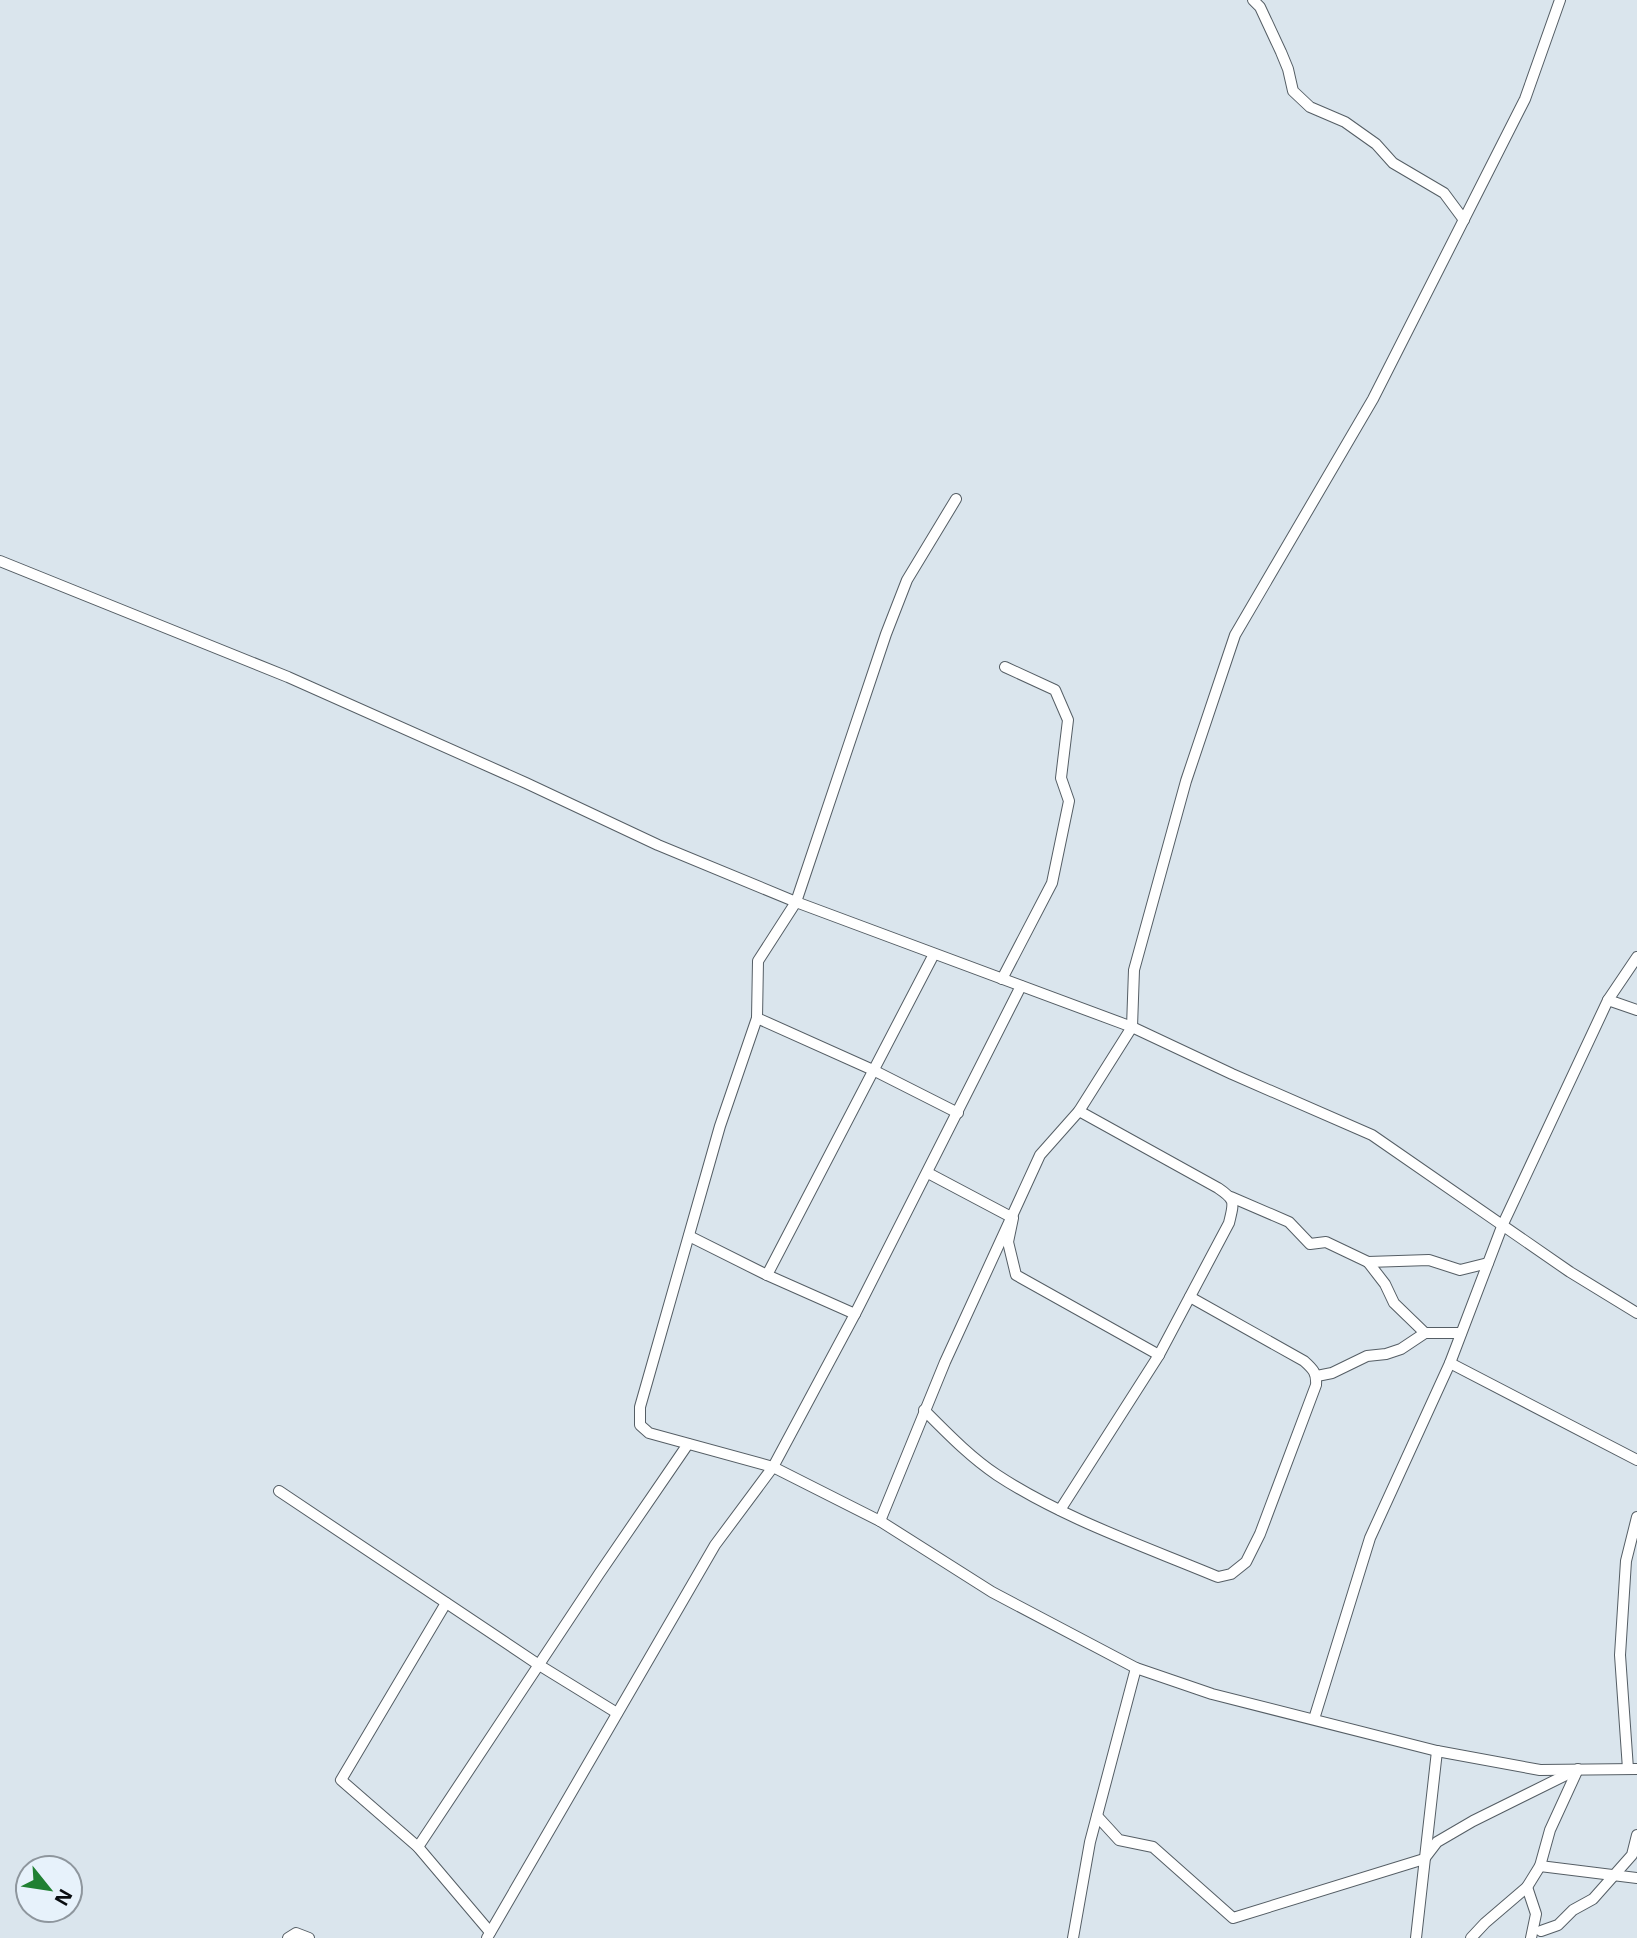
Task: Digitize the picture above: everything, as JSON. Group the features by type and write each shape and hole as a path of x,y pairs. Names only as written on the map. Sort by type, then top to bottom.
{"street":[{"path":"1252,0 1260,7 1281,51 1293,91 1310,107 1345,122 1376,144 1393,163 1444,193 1464,220"},
{"path":"880,1521 924,1410 1041,1155 1079,1111 1132,1027 1134,971 1140,946 1186,781 1235,635 1373,399 1525,100 1560,0"},
{"path":"956,499 906,580 796,902 758,961 757,1018 720,1126 639,1416 640,1424 649,1433 773,1467 880,1521 992,1592 1136,1668 1212,1694 1437,1751 1540,1770 1633,1769 1620,1655 1626,1561 1637,1517"},
{"path":"1,562 288,677 658,845 796,902 1132,1027 1372,1135 1570,1272 1637,1313"},
{"path":"1002,979 1052,883 1069,801 1061,778 1068,720 1055,690 1005,667"},
{"path":"767,1275 934,954"},
{"path":"1314,1719 1370,1538 1450,1363 1503,1224 1608,1000 1637,957"},
{"path":"446,1603 341,1780 418,1847 489,1935 715,1545 773,1467 855,1314 1021,986"},
{"path":"1608,1000 1637,1010"},
{"path":"757,1018 873,1070 958,1113"},
{"path":"1079,1111 1231,1197 1289,1222 1310,1244 1326,1242 1368,1262 1385,1284 1394,1303 1424,1333"},
{"path":"928,1172 1013,1218"},
{"path":"1060,1510 1159,1355 1229,1223 1234,1205 1231,1197"},
{"path":"1013,1218 1008,1242 1016,1275 1159,1355"},
{"path":"689,1236 767,1275 855,1314"},
{"path":"1368,1262 1429,1260 1460,1270 1488,1263"},
{"path":"924,1410 958,1443 997,1474 1060,1510 1218,1577 1231,1574 1246,1562 1260,1534 1316,1385 1317,1376 1304,1361 1190,1297"},
{"path":"1317,1376 1332,1373 1367,1356 1401,1349 1424,1333 1461,1333"},
{"path":"1450,1363 1637,1460"},
{"path":"418,1847 688,1444"},
{"path":"279,1491 539,1665 617,1713"},
{"path":"1073,1937 1090,1842 1136,1668"},
{"path":"1416,1938 1437,1751"},
{"path":"1097,1816 1119,1840 1153,1847 1233,1918 1424,1859 1437,1842 1448,1835 1578,1769"},
{"path":"1471,1938 1527,1887 1540,1866 1550,1830 1578,1769"},
{"path":"1527,1887 1542,1935 1558,1925 1573,1910 1593,1899 1615,1876 1632,1855 1637,1835"},
{"path":"1540,1866 1637,1878"},
{"path":"1531,1938 1536,1914"},
{"path":"288,1938 296,1933 309,1938"}]}
